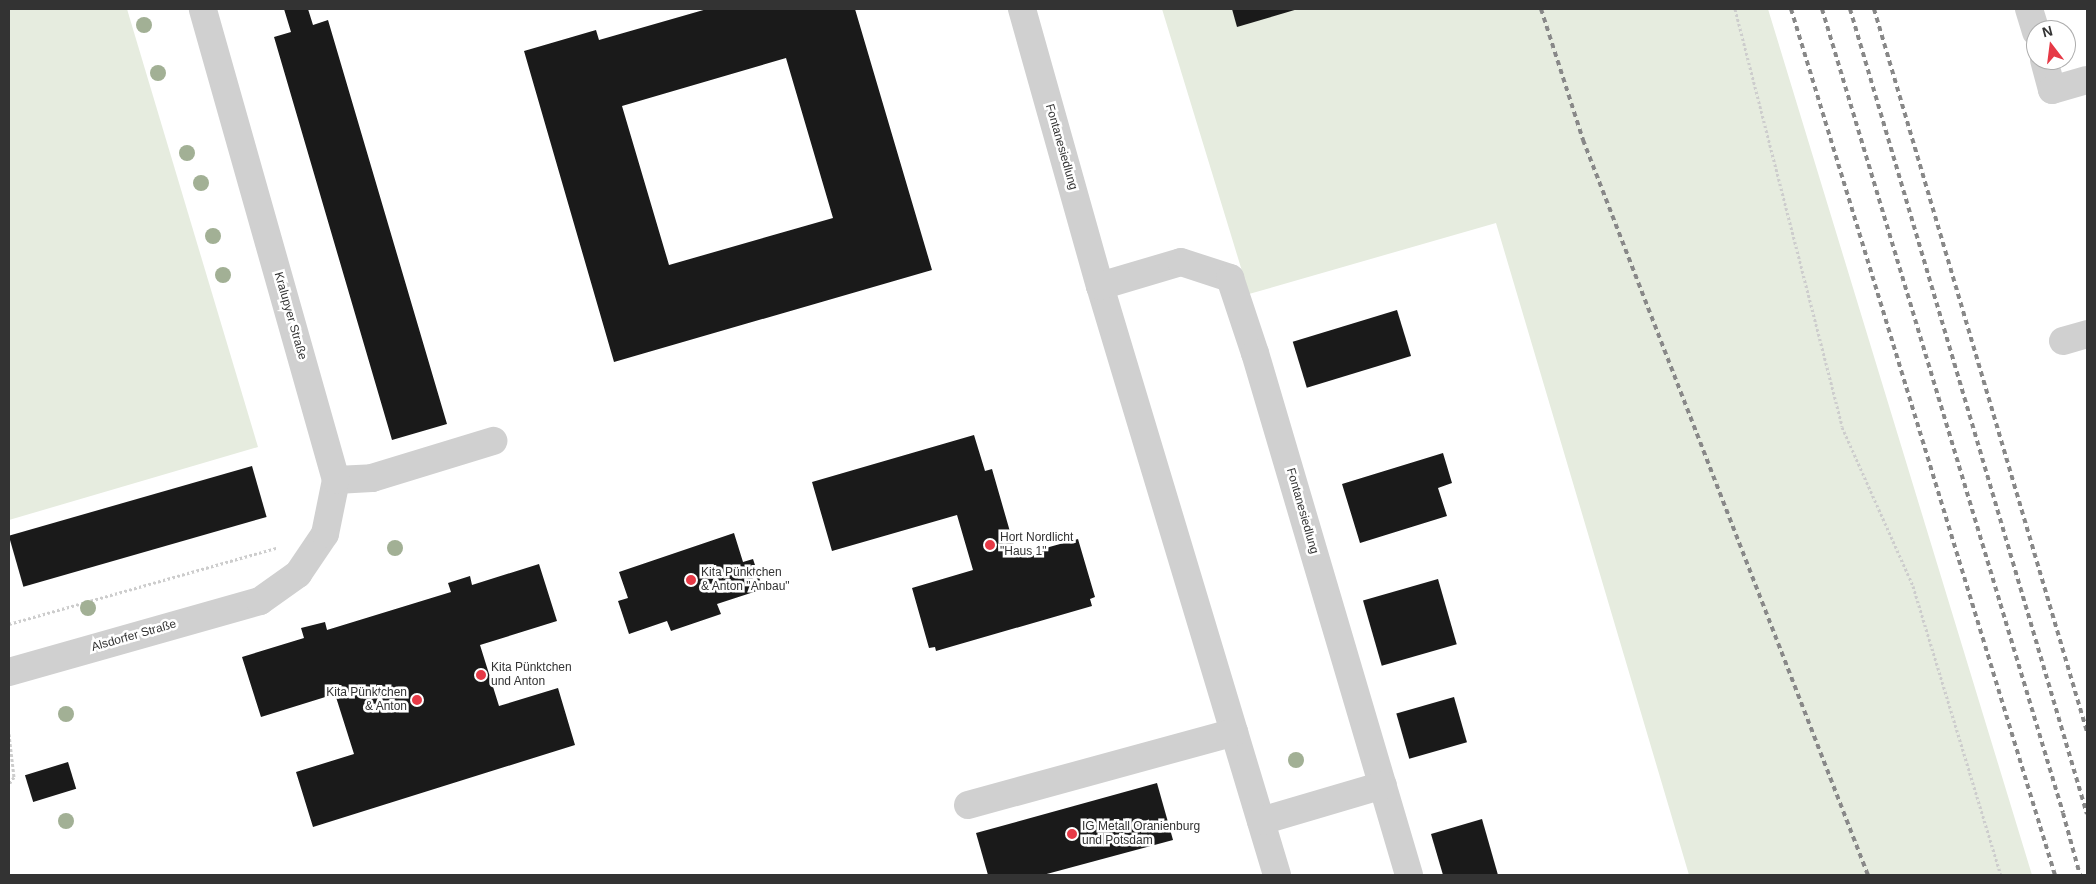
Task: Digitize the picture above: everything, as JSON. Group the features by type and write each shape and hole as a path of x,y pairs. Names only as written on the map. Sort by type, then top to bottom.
{"street":[{"name":"Kralupyer Straße","path":"203,9 336,480 325,534 298,574 260,601"},
{"name":"Fontanesiedlung","path":"1022,9 1100,286 1278,875"},
{"path":"2047,70 2052,90 2087,80"},
{"name":"Fontanesiedlung","path":"1100,286 1181,262 1230,278 1255,353 1409,875"},
{"path":"336,480 372,478 493,441"},
{"name":"Alsdorfer Straße","path":"9,672 260,601"},
{"path":"968,805 1234,732"},
{"path":"1261,821 1383,785"}],"path":[{"path":"1735,9 1842,427 1912,586 2001,875"},
{"path":"9,624 277,548"},
{"path":"9,734 14,777 9,784"}],"shaded area":[{"path":"9,9 127,9 258,447 9,520"},
{"path":"1162,9 1768,9 2032,875 1689,875 1496,223 1249,294"}],"building":[{"path":"284,9 308,9 313,25 328,20 447,424 392,440 274,37 291,32"},
{"path":"707,9 855,9 932,270 614,362 524,51 596,30 599,40","holes":["786,58 833,218 669,265 622,106"]},
{"path":"1232,9 1298,9 1237,27"},
{"path":"1397,310 1411,356 1307,388 1293,342"},
{"name":"Hort Nordlicht \"Haus 1\"","path":"974,435 985,471 992,469 1017,556 1078,539 1095,597 1090,599 1092,606 936,651 935,647 929,648 912,588 973,570 957,515 832,551 812,482"},
{"path":"1443,453 1452,483 1438,488 1447,516 1360,543 1342,484"},
{"path":"252,466 267,517 23,587 9,536"},
{"name":"Kita Pünktchen & Anton \"Anbau\"","path":"734,533 743,562 753,559 763,589 717,604 721,614 671,631 667,621 629,634 618,601 628,598 619,572"},
{"name":"Kita Pünktchen & Anton","path":"539,564 557,621 480,645 499,706 558,688 575,745 313,827 296,772 354,754 335,694 261,717 242,657 304,638 301,628 325,622 327,630 451,592 448,583 470,576 472,585"},
{"path":"1438,579 1457,644 1382,666 1363,600"},
{"path":"1454,697 1467,742 1409,759 1396,714"},
{"path":"68,762 76,789 33,802 25,775"},
{"path":"1157,783 1173,840 1043,875 988,875 976,833"},
{"path":"1482,819 1498,875 1443,875 1431,834"}],"railway":[{"path":"1541,9 1583,140 1868,875"},
{"path":"1791,9 2055,875"},
{"path":"1822,9 2080,875"},
{"path":"1850,9 2087,814"},
{"path":"1874,9 2087,732"}],"place":[{"name":"Hort Nordlicht \"Haus 1\"","path":"990,545"},
{"name":"Kita Pünktchen & Anton \"Anbau\"","path":"691,580"},
{"name":"Kita Pünktchen und Anton","path":"481,675"},
{"name":"Kita Pünktchen & Anton","path":"417,700"},
{"name":"IG Metall Oranienburg und Potsdam","path":"1072,834"}]}
